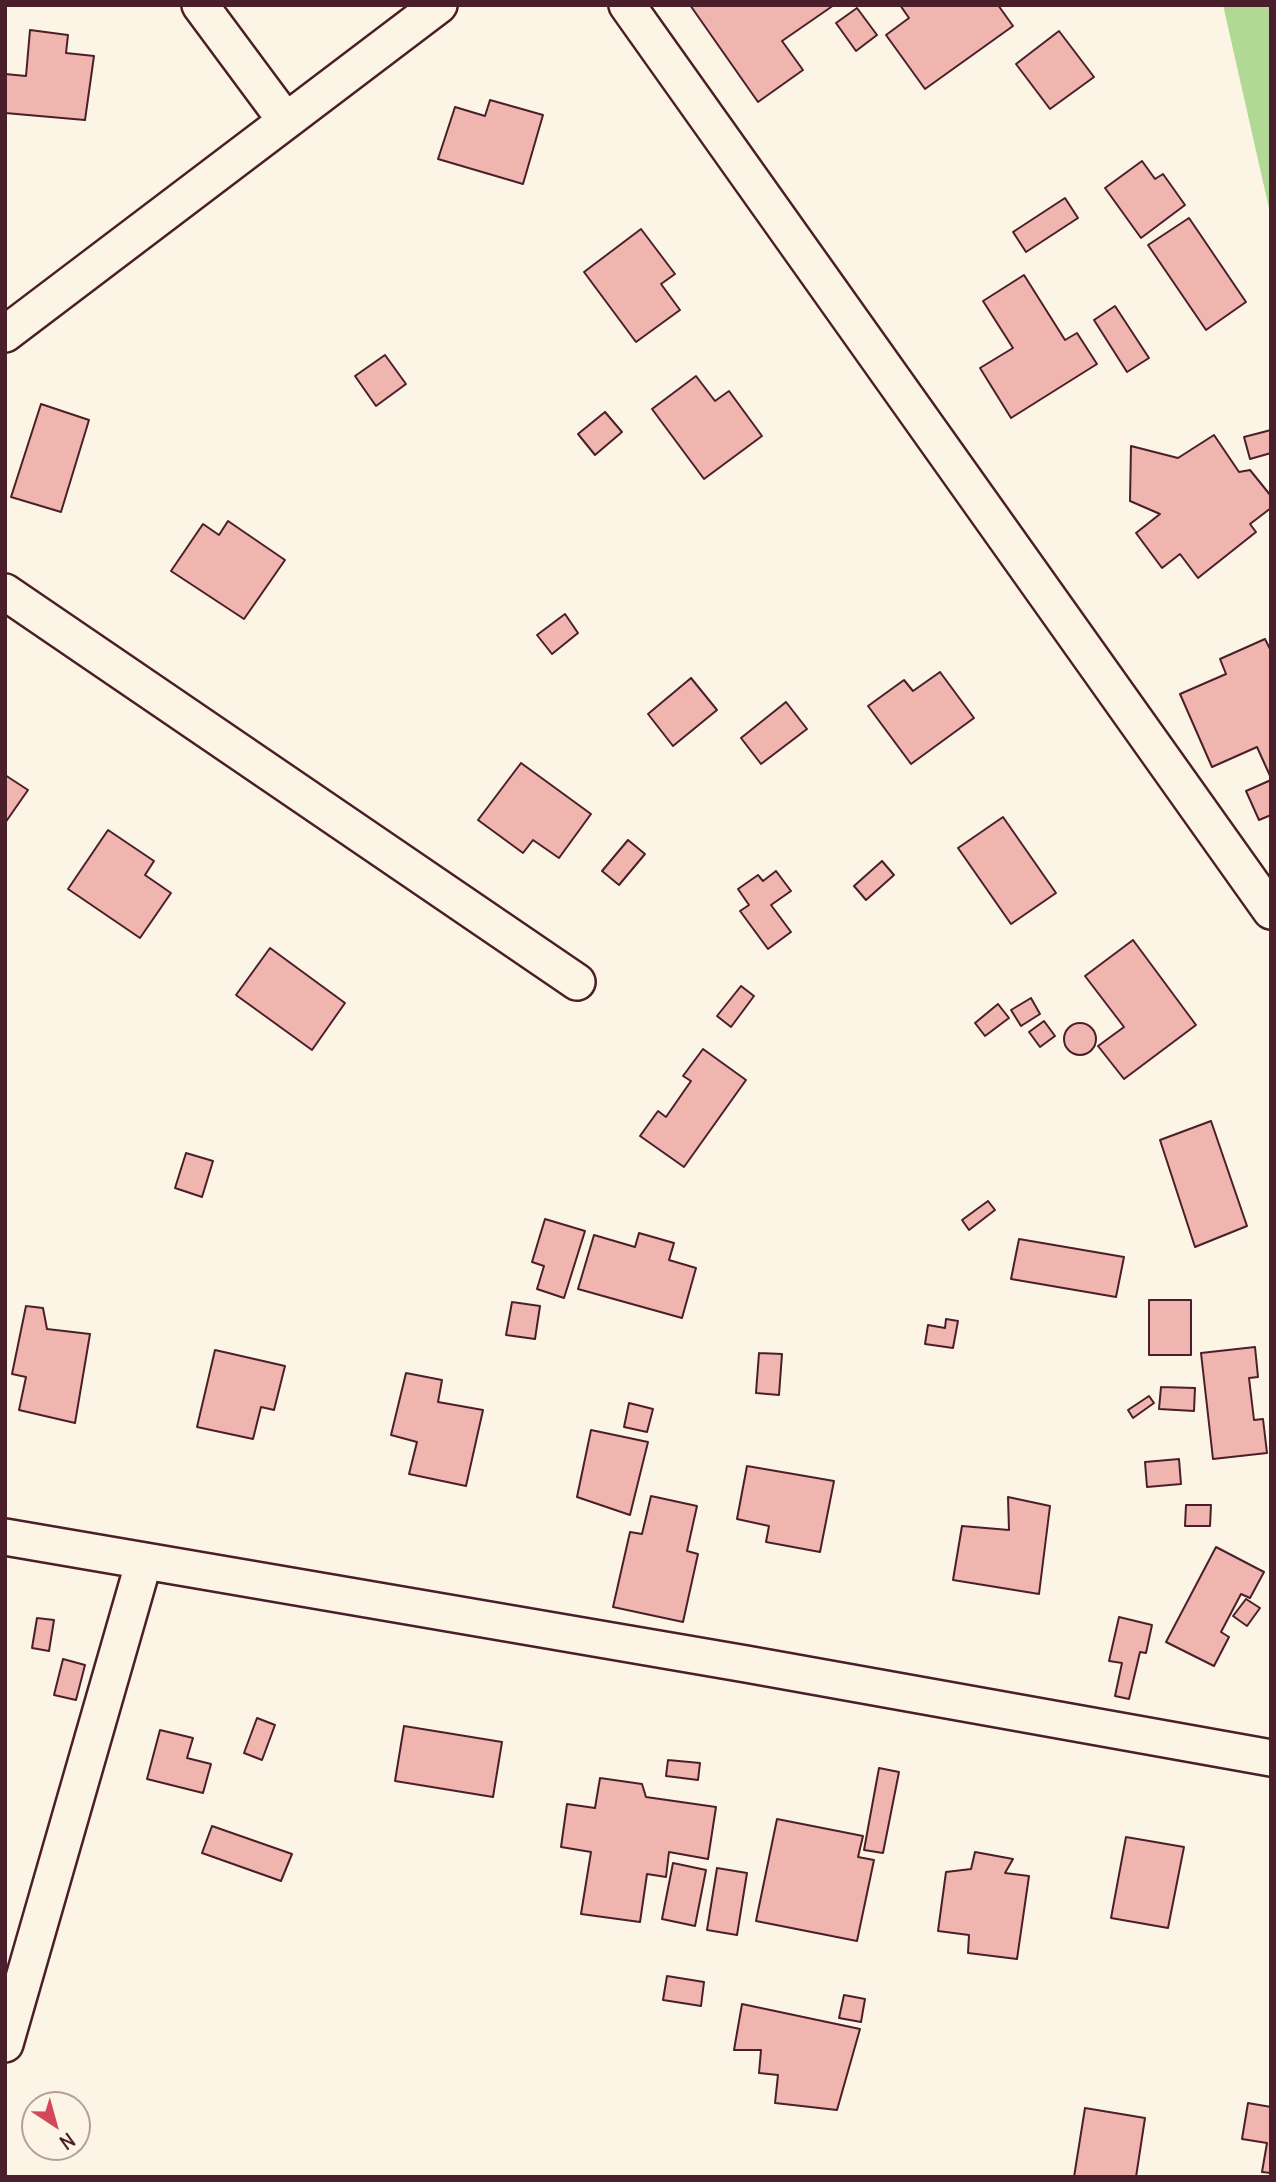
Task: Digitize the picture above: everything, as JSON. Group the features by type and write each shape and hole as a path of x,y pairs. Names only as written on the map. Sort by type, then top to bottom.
{"street":[{"path":"200,5 286,121"},
{"path":"5,334 439,5"},
{"path":"627,5 1271,911"},
{"path":"5,592 577,982"},
{"path":"5,1537 1271,1758"},
{"path":"5,2044 144,1561"}],"green space":[{"path":"1223,5 1271,5 1271,217"}],"building":[{"path":"690,5 834,5 782,41 803,70 758,102"},
{"path":"900,5 998,5 1013,26 925,89 886,35 909,18"},
{"path":"857,8 877,35 856,51 836,23"},
{"path":"30,30 68,35 66,53 94,56 85,120 5,113 5,74 26,76"},
{"path":"1059,31 1094,77 1050,109 1016,64"},
{"path":"490,100 543,115 523,184 438,159 455,107 485,116"},
{"path":"1142,161 1155,179 1163,174 1185,205 1141,238 1105,188"},
{"path":"1065,198 1078,218 1026,252 1013,232"},
{"path":"1189,218 1246,302 1206,330 1148,245"},
{"path":"641,229 675,274 661,284 680,310 636,342 584,272"},
{"path":"1024,275 1065,340 1077,333 1097,364 1011,418 980,368 1013,348 983,301"},
{"path":"1115,306 1149,358 1127,372 1094,320"},
{"path":"385,355 406,384 376,406 355,376"},
{"path":"696,376 715,401 729,391 762,436 704,479 652,409"},
{"path":"41,404 89,420 61,512 11,497"},
{"path":"605,412 622,432 595,455 578,434"},
{"path":"1271,430 1271,453 1250,459 1244,437"},
{"path":"1214,435 1239,472 1250,470 1271,496 1271,508 1250,524 1256,532 1198,578 1180,554 1162,568 1136,533 1160,514 1130,501 1131,446 1178,458"},
{"path":"228,521 285,560 244,619 171,571 203,524 219,535"},
{"path":"565,614 578,633 552,654 537,635"},
{"path":"1265,639 1271,651 1271,778 1257,747 1212,767 1180,694 1226,674 1220,659"},
{"path":"940,672 974,718 911,764 868,706 904,680 913,691"},
{"path":"691,678 717,710 673,746 648,714"},
{"path":"786,702 807,729 761,764 741,738"},
{"path":"521,763 591,814 559,858 533,840 523,853 478,820"},
{"path":"5,775 28,790 5,823"},
{"path":"1271,780 1271,815 1259,820 1246,791"},
{"path":"1003,817 1056,893 1011,924 958,848"},
{"path":"108,830 154,861 145,875 171,893 140,938 68,889"},
{"path":"628,840 645,854 619,885 602,871"},
{"path":"882,861 894,875 866,900 854,886"},
{"path":"776,871 791,891 771,905 791,932 768,949 740,911 749,905 738,889 758,875 763,881"},
{"path":"1133,940 1196,1025 1124,1079 1098,1046 1124,1027 1085,976"},
{"path":"270,948 345,1003 312,1050 236,995"},
{"path":"741,986 754,996 731,1027 717,1016"},
{"path":"1031,998 1040,1014 1021,1026 1011,1010"},
{"path":"998,1004 1009,1018 985,1036 975,1023"},
{"path":"1044,1021 1055,1036 1040,1047 1029,1032"},
{"path":"1080,1023 1092,1027 1096,1039 1092,1051 1080,1055 1068,1051 1064,1039 1068,1027"},
{"path":"703,1049 746,1080 684,1167 640,1136 658,1111 666,1117 691,1081 683,1076"},
{"path":"1211,1121 1247,1226 1195,1247 1160,1140"},
{"path":"186,1153 213,1161 202,1197 175,1188"},
{"path":"988,1201 995,1210 969,1230 962,1220"},
{"path":"545,1219 585,1231 564,1298 537,1289 544,1266 532,1262"},
{"path":"639,1233 674,1243 669,1260 696,1268 682,1318 578,1289 594,1235 635,1247"},
{"path":"1019,1239 1124,1257 1116,1297 1011,1279"},
{"path":"1149,1300 1191,1300 1191,1355 1149,1355"},
{"path":"512,1302 540,1306 535,1339 506,1335"},
{"path":"26,1306 43,1308 47,1329 90,1334 75,1423 19,1410 26,1377 12,1374"},
{"path":"946,1319 958,1321 953,1348 925,1344 928,1325 945,1328"},
{"path":"1255,1347 1258,1377 1249,1378 1254,1420 1263,1419 1267,1453 1213,1459 1201,1353"},
{"path":"215,1350 285,1366 274,1410 261,1407 253,1439 197,1427"},
{"path":"759,1353 782,1354 779,1395 756,1393"},
{"path":"406,1373 442,1380 438,1402 483,1410 466,1486 409,1474 417,1442 391,1435"},
{"path":"1161,1387 1195,1388 1194,1411 1159,1409"},
{"path":"1149,1396 1154,1403 1133,1418 1128,1410"},
{"path":"629,1403 653,1409 647,1432 624,1427"},
{"path":"591,1430 648,1442 630,1515 577,1497"},
{"path":"1179,1459 1181,1484 1147,1487 1145,1462"},
{"path":"747,1466 834,1481 820,1552 766,1542 769,1526 737,1519"},
{"path":"651,1496 697,1506 687,1551 698,1554 683,1622 613,1607 630,1532 642,1534"},
{"path":"1008,1497 1050,1506 1039,1594 953,1580 962,1526 1009,1530"},
{"path":"1186,1505 1211,1505 1210,1526 1185,1526"},
{"path":"1216,1547 1264,1572 1250,1598 1241,1594 1221,1632 1229,1637 1214,1666 1166,1642"},
{"path":"1246,1599 1260,1608 1247,1626 1233,1616"},
{"path":"1119,1617 1152,1625 1146,1653 1140,1652 1129,1699 1115,1696 1122,1663 1109,1661"},
{"path":"37,1618 54,1620 49,1651 32,1648"},
{"path":"63,1659 85,1665 76,1700 54,1695"},
{"path":"257,1718 275,1725 262,1760 244,1753"},
{"path":"404,1726 502,1742 493,1797 395,1781"},
{"path":"160,1730 193,1738 187,1758 211,1764 203,1793 147,1779"},
{"path":"668,1760 700,1763 698,1780 666,1776"},
{"path":"879,1768 899,1772 883,1853 864,1850"},
{"path":"600,1778 642,1784 646,1797 716,1807 708,1859 669,1852 666,1877 647,1874 640,1922 581,1914 591,1852 561,1847 567,1804 595,1808"},
{"path":"777,1819 863,1836 858,1857 874,1860 857,1941 756,1921"},
{"path":"212,1826 292,1854 281,1881 202,1853"},
{"path":"1126,1837 1184,1847 1168,1928 1111,1918"},
{"path":"975,1852 1013,1859 1005,1873 1029,1876 1017,1959 968,1953 969,1935 938,1931 946,1872 971,1869"},
{"path":"673,1863 706,1870 695,1926 662,1919"},
{"path":"717,1868 747,1873 737,1935 707,1930"},
{"path":"667,1976 704,1982 701,2006 663,2000"},
{"path":"844,1995 865,1999 861,2022 839,2018"},
{"path":"742,2004 860,2029 837,2110 775,2103 778,2075 759,2073 761,2050 734,2050"},
{"path":"1248,2103 1271,2107 1271,2173 1262,2172 1267,2143 1242,2139"},
{"path":"1085,2108 1145,2118 1136,2177 1074,2177"}]}
